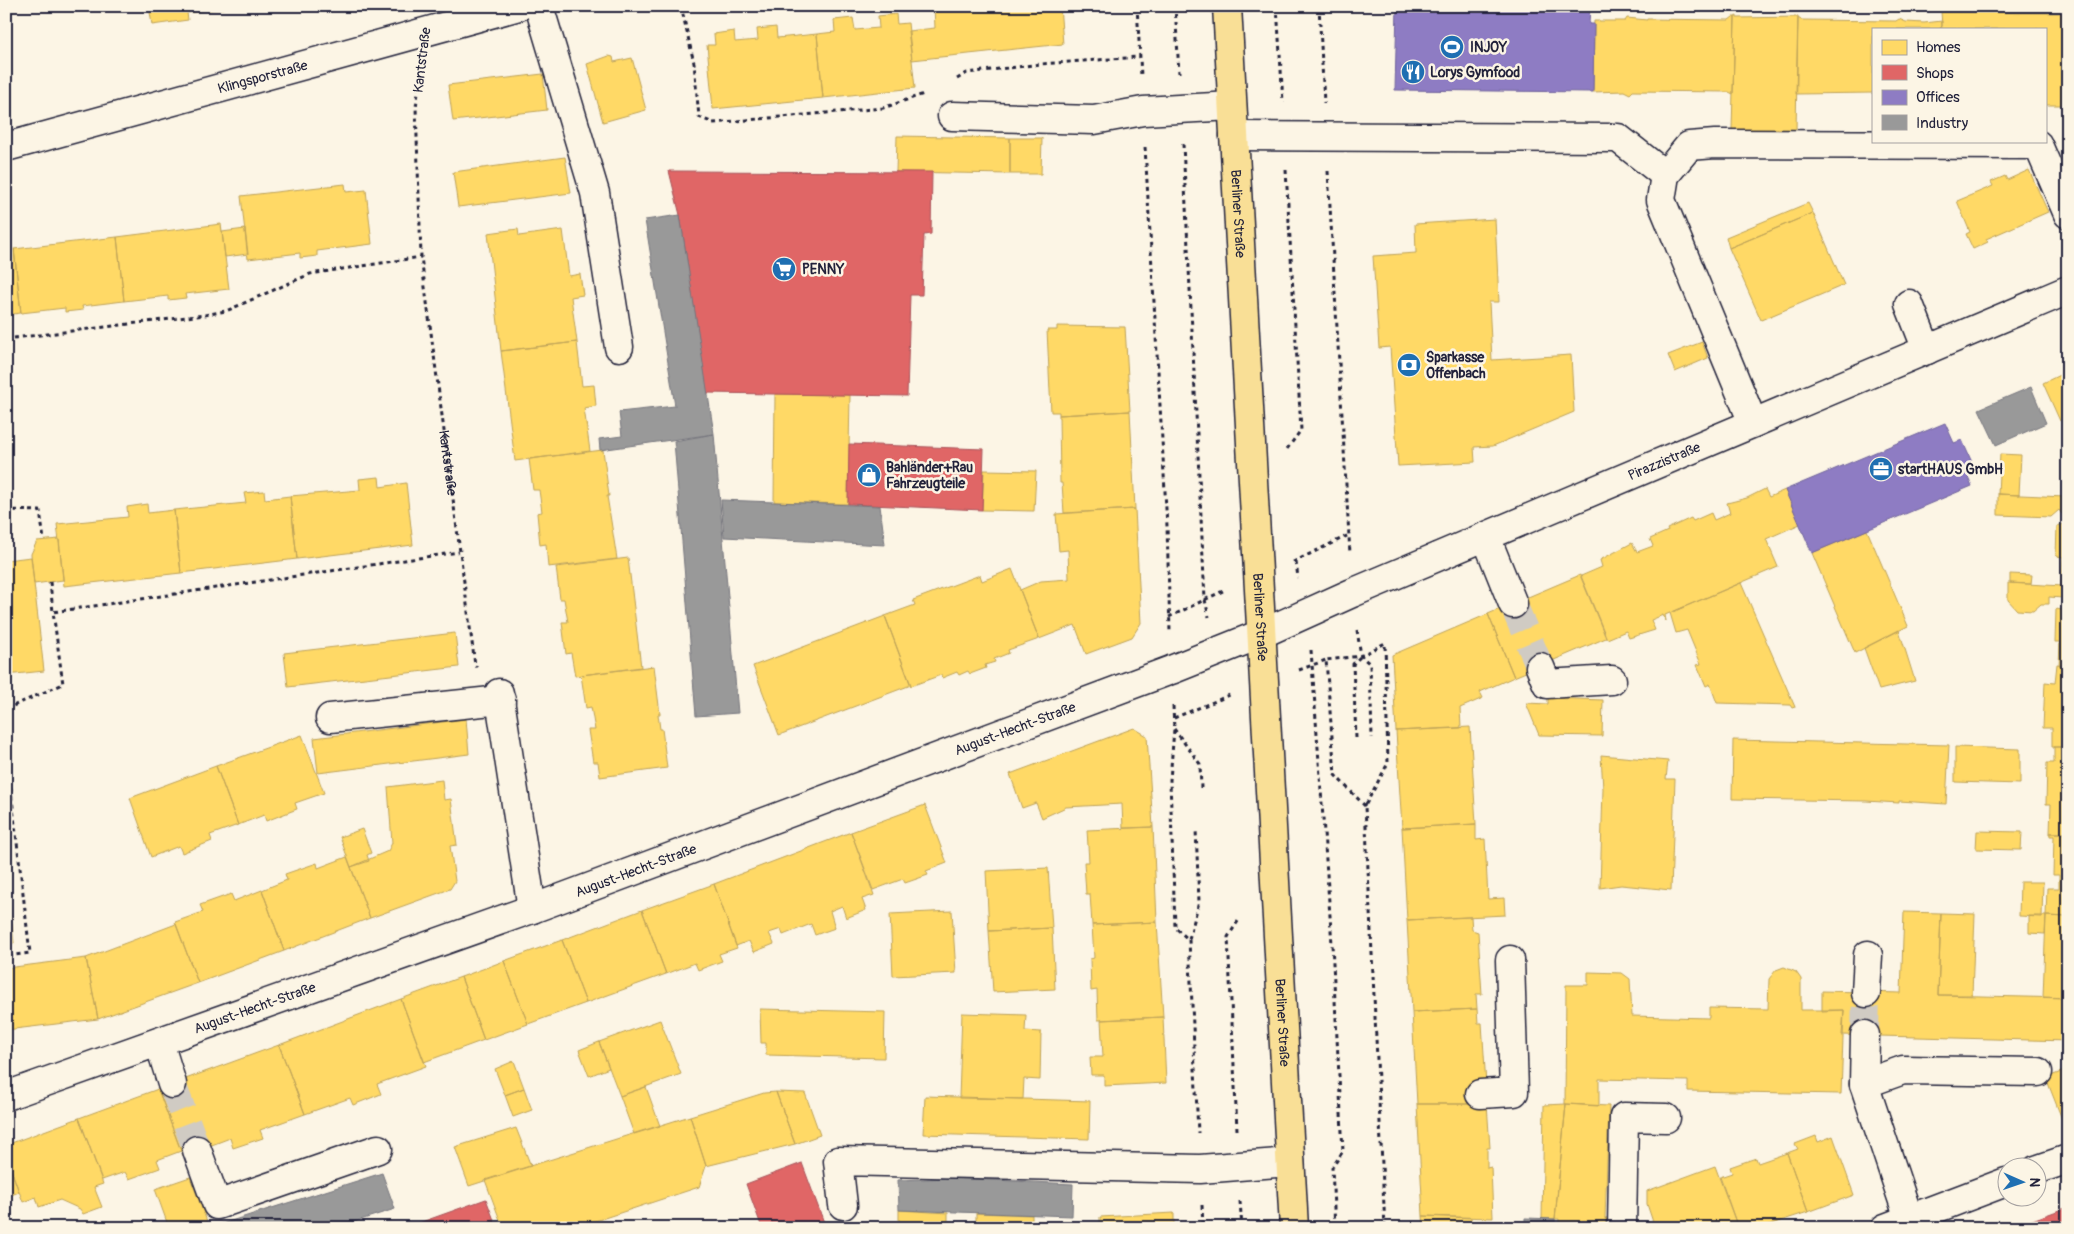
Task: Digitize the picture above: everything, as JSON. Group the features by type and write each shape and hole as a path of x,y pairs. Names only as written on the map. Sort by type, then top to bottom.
{"main road":[{"name":"Berliner Straße","path":"1226,6 1294,1228"}],"street":[{"name":"Klingsporstraße","path":"6,147 426,18 519,6"},
{"path":"539,6 595,193 619,346"},
{"path":"952,116 1094,120 1143,111 1232,106"},
{"path":"1234,136 1618,138 1665,175"},
{"path":"1753,424 1661,200 1665,175 1689,146 2038,145 2068,214"},
{"name":"Pirazzistraße","path":"1261,634 1352,593 2068,290"},
{"path":"1909,304 1927,350"},
{"path":"1486,537 1513,604"},
{"name":"August-Hecht-Straße","path":"6,1096 532,909 1171,670 1261,634"},
{"path":"1540,667 1547,684 1612,680"},
{"path":"330,718 500,696 532,909"},
{"path":"1866,993 1868,955"},
{"path":"1480,1094 1514,1092 1510,960"},
{"path":"1865,1035 1864,1084 1897,1223 1996,1186"},
{"path":"159,1042 172,1084"},
{"path":"1864,1084 1903,1070 2038,1072"},
{"path":"1622,1228 1624,1116 1666,1118"},
{"path":"197,1150 217,1204 378,1149"},
{"path":"2046,1167 2068,1159"},
{"path":"843,1205 838,1161 1200,1168 1290,1162"}],"path":[{"path":"681,6 694,63 699,117 714,123 884,108 933,91"},
{"path":"1137,6 1167,526 1174,728 1170,780 1175,927 1189,940"},
{"path":"1175,6 1205,600 1209,618"},
{"path":"1277,6 1301,430 1286,452"},
{"path":"1319,6 1352,593"},
{"name":"Kantstraße","path":"426,18 416,107 421,257 474,664 500,696"},
{"path":"954,81 967,74 1032,65 1140,57"},
{"path":"6,339 226,311 310,274 421,257"},
{"path":"6,510 40,511 44,540"},
{"path":"53,612 459,552"},
{"path":"6,709 63,684 50,582"},
{"path":"1356,738 1353,664 1361,656 1385,643 1388,763 1366,806 1385,1228"},
{"path":"1366,806 1335,776 1326,660 1361,656 1370,664 1372,738"},
{"path":"1315,691 1319,782 1332,944 1342,1151 1332,1168 1335,1228"},
{"path":"1174,728 1200,764 1201,788"},
{"path":"6,748 30,953 6,956"},
{"path":"1196,829 1199,902 1189,940 1203,1228"},
{"path":"1239,910 1240,920 1228,936 1242,1228"}],"building: Homes":[{"path":"149,6 224,6 225,8 187,13 188,20 152,25"},
{"path":"934,6 1060,6 1063,44 912,60 908,31 935,28"},
{"path":"1941,12 2068,13 2068,105 2046,105 2046,28 1941,28"},
{"path":"896,14 897,24 908,23 915,88 823,98 817,34 835,32 834,20 853,18 855,30 879,28 878,16"},
{"path":"1737,16 1737,18 1798,17 1796,131 1776,130 1776,136 1753,135 1753,130 1732,130 1735,17"},
{"path":"1735,17 1733,94 1729,92 1633,91 1630,94 1624,91 1593,92 1594,21 1625,21 1627,18 1647,20 1729,20"},
{"path":"1798,18 1801,20 1896,21 1899,19 1906,22 1924,23 1942,21 1941,28 1872,28 1872,93 1796,94"},
{"path":"776,27 777,38 817,34 823,98 713,109 707,45 715,45 714,34 734,31 735,42 758,40 757,29"},
{"path":"609,56 613,57 614,62 632,58 646,110 603,122 587,64"},
{"path":"543,74 547,110 453,121 448,85"},
{"path":"897,136 1010,138 1010,174 896,172"},
{"path":"1010,138 1042,138 1041,174 1010,174"},
{"path":"565,157 571,193 458,207 453,172"},
{"path":"2029,170 2048,212 1986,239 1988,242 1973,249 1966,234 1970,232 1957,201 1993,186 1991,182 2005,176 2007,180"},
{"path":"345,184 346,192 366,190 372,244 317,251 317,256 300,258 300,253 248,259 241,196"},
{"path":"1808,203 1813,213 1729,248 1726,237"},
{"path":"1813,213 1844,285 1761,320 1729,248"},
{"path":"1495,219 1499,302 1489,302 1492,360 1571,355 1574,412 1493,446 1474,447 1475,462 1398,466 1390,347 1379,348 1373,256 1416,253 1415,224"},
{"path":"221,224 229,289 185,294 186,298 168,300 168,296 124,301 117,237"},
{"path":"245,229 248,254 225,257 222,232"},
{"path":"518,229 519,236 563,230 569,276 580,274 583,295 571,297 577,342 501,351 488,233"},
{"path":"117,237 124,301 82,306 83,310 65,312 65,308 21,313 14,249"},
{"path":"14,249 21,313 6,315 6,250"},
{"path":"1057,326 1125,327 1130,411 1059,415 1059,412 1051,412 1047,330 1057,330"},
{"path":"577,342 582,386 594,385 596,406 584,408 590,451 515,461 501,351"},
{"path":"1702,342 1708,358 1675,372 1668,355"},
{"path":"2068,371 2068,418 2060,421 2043,383"},
{"path":"775,394 850,395 848,504 774,502"},
{"path":"1130,411 1135,509 1064,513 1062,483 1060,483 1059,415"},
{"path":"603,450 609,496 607,496 617,559 548,567 546,544 540,545 537,513 542,512 539,490 533,490 529,459"},
{"path":"2000,454 2021,455 2019,495 1998,494"},
{"path":"984,470 1036,471 1034,511 982,510"},
{"path":"379,477 380,487 406,483 413,545 297,559 290,496 360,490 359,479"},
{"path":"1765,489 1769,497 1785,490 1800,524 1766,539 1778,567 1665,615 1666,621 1663,615 1651,620 1655,630 1629,638 1626,631 1607,639 1581,576 1602,567 1600,560 1632,543 1637,552 1653,546 1650,539 1668,531 1667,529 1691,518 1693,521 1711,513 1714,520 1730,513 1727,503 1747,498"},
{"path":"264,491 265,499 290,496 297,559 181,573 174,510 246,503 244,493"},
{"path":"1998,494 2065,497 2064,517 2059,510 2051,517 1998,515"},
{"path":"2065,497 2068,497 2068,586 2061,585 2063,557 2056,556 2057,526 2064,524"},
{"path":"147,504 148,513 174,510 181,573 64,586 57,524 128,517 127,507"},
{"path":"1135,509 1141,623 1132,637 1086,654 1075,625 1039,639 1020,590 1041,581 1069,579 1068,550 1059,551 1056,514"},
{"path":"1867,530 1908,626 1855,653 1812,553"},
{"path":"59,539 63,580 34,584 31,554 37,541"},
{"path":"31,557 44,671 6,675 6,560"},
{"path":"628,558 641,667 575,676 571,653 566,654 562,622 568,622 564,599 560,599 556,567"},
{"path":"1012,569 1039,639 1008,650 1009,653 994,659 995,662 985,665 986,668 970,674 968,671 959,675 957,672 942,678 941,675 911,686 885,616 915,605 913,600 980,575 982,581"},
{"path":"2010,574 2032,575 2031,584 2010,583"},
{"path":"1580,575 1606,638 1514,677 1488,614"},
{"path":"1741,583 1795,707 1792,708 1790,705 1717,703 1710,684 1706,686 1697,665 1701,664 1687,630 1676,633 1670,613"},
{"path":"2008,583 2063,586 2063,598 2049,597 2049,604 2041,604 2033,611 2017,610 2008,600"},
{"path":"2063,586 2068,586 2068,665 2059,665 2060,642 2055,642 2056,609 2062,610"},
{"path":"1488,614 1514,677 1480,692 1483,698 1460,708 1461,728 1396,731 1392,655"},
{"path":"885,616 911,685 779,735 753,666"},
{"path":"1899,630 1915,681 1879,690 1864,648"},
{"path":"455,633 459,667 288,687 284,653"},
{"path":"2057,664 2068,665 2068,747 2052,747 2052,728 2043,728 2045,682 2055,683"},
{"path":"654,666 660,714 658,714 667,768 600,777 598,762 593,762 588,730 595,730 591,707 586,708 581,675"},
{"path":"1548,698 1603,700 1602,736 1539,735 1526,703 1548,704"},
{"path":"466,719 469,754 318,773 314,738"},
{"path":"1470,727 1476,824 1402,828 1396,731"},
{"path":"1134,728 1147,736 1153,827 1123,828 1122,804 1066,807 1042,818 1036,803 1022,808 1010,774"},
{"path":"302,735 324,793 295,803 297,809 266,821 264,815 238,825 216,766"},
{"path":"1733,740 1949,745 1946,804 1899,801 1899,803 1732,799"},
{"path":"1955,747 2020,749 2020,784 1955,782"},
{"path":"2054,747 2068,747 2068,833 2050,833 2051,804 2046,804 2047,763 2054,763"},
{"path":"1601,755 1668,761 1666,779 1675,779 1671,890 1621,885 1600,888 1603,789"},
{"path":"216,766 238,825 210,835 212,841 182,853 179,846 151,857 130,798"},
{"path":"442,780 444,800 451,799 457,845 450,846 455,881 450,889 370,918 351,867 388,851 392,843 388,787"},
{"path":"925,805 947,863 926,871 928,875 905,883 903,879 873,890 851,832"},
{"path":"1476,824 1476,840 1485,839 1488,899 1504,898 1505,915 1407,920 1402,828"},
{"path":"1153,827 1157,922 1092,925 1090,894 1086,894 1084,862 1089,862 1087,830"},
{"path":"362,829 371,853 367,855 369,861 351,867 340,837"},
{"path":"1977,831 2022,832 2021,850 1976,849"},
{"path":"851,832 874,895 862,899 866,910 846,918 842,906 830,911 835,928 815,935 811,924 783,935 781,929 769,933 774,944 754,952 749,941 736,946 714,884"},
{"path":"2050,833 2068,833 2068,917 2046,916 2047,888 2059,888 2059,875 2053,875 2054,836 2050,836"},
{"path":"347,857 370,918 284,951 262,890 287,880 285,874 317,863 318,868"},
{"path":"1048,868 1052,928 989,931 986,871"},
{"path":"6,873 14,943 6,944"},
{"path":"2020,882 2043,882 2042,917 2019,916"},
{"path":"714,884 737,948 719,954 722,961 698,970 695,963 666,974 642,910"},
{"path":"262,890 284,951 198,983 175,922 203,912 200,905 231,894 234,901"},
{"path":"642,910 666,974 586,1003 562,940"},
{"path":"952,911 956,973 893,976 890,914"},
{"path":"1904,912 1941,913 1938,995 2068,998 2068,1041 1842,1035 1844,1010 1822,1011 1822,991 1901,993"},
{"path":"1941,913 1975,914 1972,995 1938,995"},
{"path":"2029,916 2046,916 2045,934 2029,933"},
{"path":"2046,916 2068,917 2068,998 2043,997"},
{"path":"1471,917 1472,930 1478,932 1482,994 1476,994 1477,1009 1412,1012 1407,920"},
{"path":"1157,922 1163,1017 1098,1020 1097,990 1091,991 1090,959 1094,958 1092,925"},
{"path":"176,924 198,983 98,1019 86,958"},
{"path":"1052,928 1055,989 993,992 989,931"},
{"path":"562,940 586,1003 528,1024 504,961"},
{"path":"86,958 98,1019 6,1030 6,968"},
{"path":"504,961 528,1024 484,1040 461,977"},
{"path":"1784,967 1796,972 1801,979 1801,1010 1844,1010 1841,1094 1688,1091 1688,1081 1599,1079 1599,1106 1565,1104 1566,985 1588,985 1588,972 1622,973 1630,979 1632,1016 1709,1018 1709,1008 1768,1009 1769,979 1776,970"},
{"path":"461,977 484,1040 424,1062 401,999"},
{"path":"401,999 426,1066 377,1084 381,1094 353,1105 350,1098 305,1114 279,1045"},
{"path":"760,1009 885,1012 884,1058 766,1055 766,1043 761,1043"},
{"path":"1477,1009 1478,1023 1482,1023 1486,1085 1481,1104 1417,1104 1412,1012"},
{"path":"962,1013 1026,1015 1025,1031 1041,1032 1040,1080 1024,1079 1023,1099 959,1098"},
{"path":"1163,1017 1166,1083 1104,1086 1104,1075 1091,1075 1090,1057 1103,1057 1101,1020"},
{"path":"660,1020 681,1074 620,1096 599,1042"},
{"path":"599,1042 609,1068 589,1076 579,1050"},
{"path":"279,1045 305,1114 260,1130 263,1138 233,1148 230,1138 183,1156 158,1089"},
{"path":"2068,1046 2068,1107 2062,1110 2065,1118 2062,1119 2046,1078 2066,1070"},
{"path":"514,1061 524,1088 505,1095 495,1069"},
{"path":"646,1087 660,1126 634,1134 620,1096"},
{"path":"524,1088 532,1110 513,1117 505,1095"},
{"path":"158,1089 181,1151 157,1160 160,1168 129,1179 125,1172 102,1180 79,1118"},
{"path":"776,1092 795,1144 706,1166 690,1116 764,1093"},
{"path":"776,1092 805,1093 820,1135 795,1144"},
{"path":"925,1096 1090,1101 1089,1139 923,1134"},
{"path":"1417,1104 1487,1104 1490,1148 1487,1148 1487,1168 1491,1167 1493,1218 1423,1216"},
{"path":"1566,1104 1609,1106 1605,1218 1608,1218 1608,1228 1574,1228 1574,1226 1559,1225 1559,1219 1555,1219"},
{"path":"1566,1104 1555,1219 1542,1219 1544,1105"},
{"path":"690,1116 706,1166 699,1187 574,1228 503,1228 485,1180"},
{"path":"79,1118 103,1184 94,1187 102,1207 83,1214 80,1209 60,1200 39,1207 36,1197 23,1202 6,1156 6,1145"},
{"path":"516,1128 531,1166 469,1186 455,1147"},
{"path":"1816,1136 1818,1142 1833,1136 1854,1195 1808,1212 1787,1153 1798,1149 1795,1144"},
{"path":"1787,1153 1808,1212 1759,1228 1738,1228 1720,1177 1732,1173 1730,1167 1756,1158 1758,1163"},
{"path":"6,1156 19,1192 6,1197"},
{"path":"1715,1166 1738,1228 1655,1228 1647,1204 1647,1191"},
{"path":"190,1177 208,1224 197,1228 169,1228 155,1189"},
{"path":"899,1210 948,1213 948,1228 899,1228"},
{"path":"976,1213 1032,1215 1032,1228 976,1228"},
{"path":"1174,1213 1174,1228 1100,1228 1100,1217"},
{"path":"1423,1216 1471,1218 1472,1228 1424,1228"}],"building: Shops":[{"path":"669,171 932,172 931,234 924,235 922,295 910,295 907,396 707,393 680,215"},
{"path":"849,444 984,449 982,510 848,504"},
{"path":"802,1163 826,1228 762,1228 746,1184"},
{"path":"486,1199 497,1228 405,1228"},
{"path":"2068,1207 2068,1228 2026,1228 2024,1223"}],"building: Offices":[{"path":"1397,6 1590,6 1589,24 1594,24 1593,92 1395,90"},
{"path":"1945,423 1954,443 1962,440 1975,469 1967,474 1972,486 1812,553 1785,490"}],"building: Industry":[{"path":"680,215 714,434 600,450 599,439 622,436 619,412 675,406 645,220"},
{"path":"2031,387 2046,423 1996,445 1979,409"},
{"path":"714,434 738,713 696,716 674,441"},
{"path":"721,500 880,506 885,545 724,537"},
{"path":"382,1173 395,1209 335,1228 209,1228"},
{"path":"951,1178 1073,1184 1072,1216 899,1210 898,1180"},
{"path":"1525,1218 1555,1219 1555,1228 1525,1228"}],"tunnel":[{"path":"1513,604 1540,667"},
{"path":"1865,1035 1866,993"},
{"path":"172,1084 197,1150"}],"place":[{"name":"INJOY","path":"1452,47"},
{"name":"Lorys Gymfood","path":"1413,72"},
{"name":"PENNY","path":"784,269"},
{"name":"Sparkasse Offenbach","path":"1409,365"},
{"name":"startHAUS GmbH","path":"1881,469"},
{"name":"Bahländer+Rau Fahrzeugteile","path":"869,475"}]}
